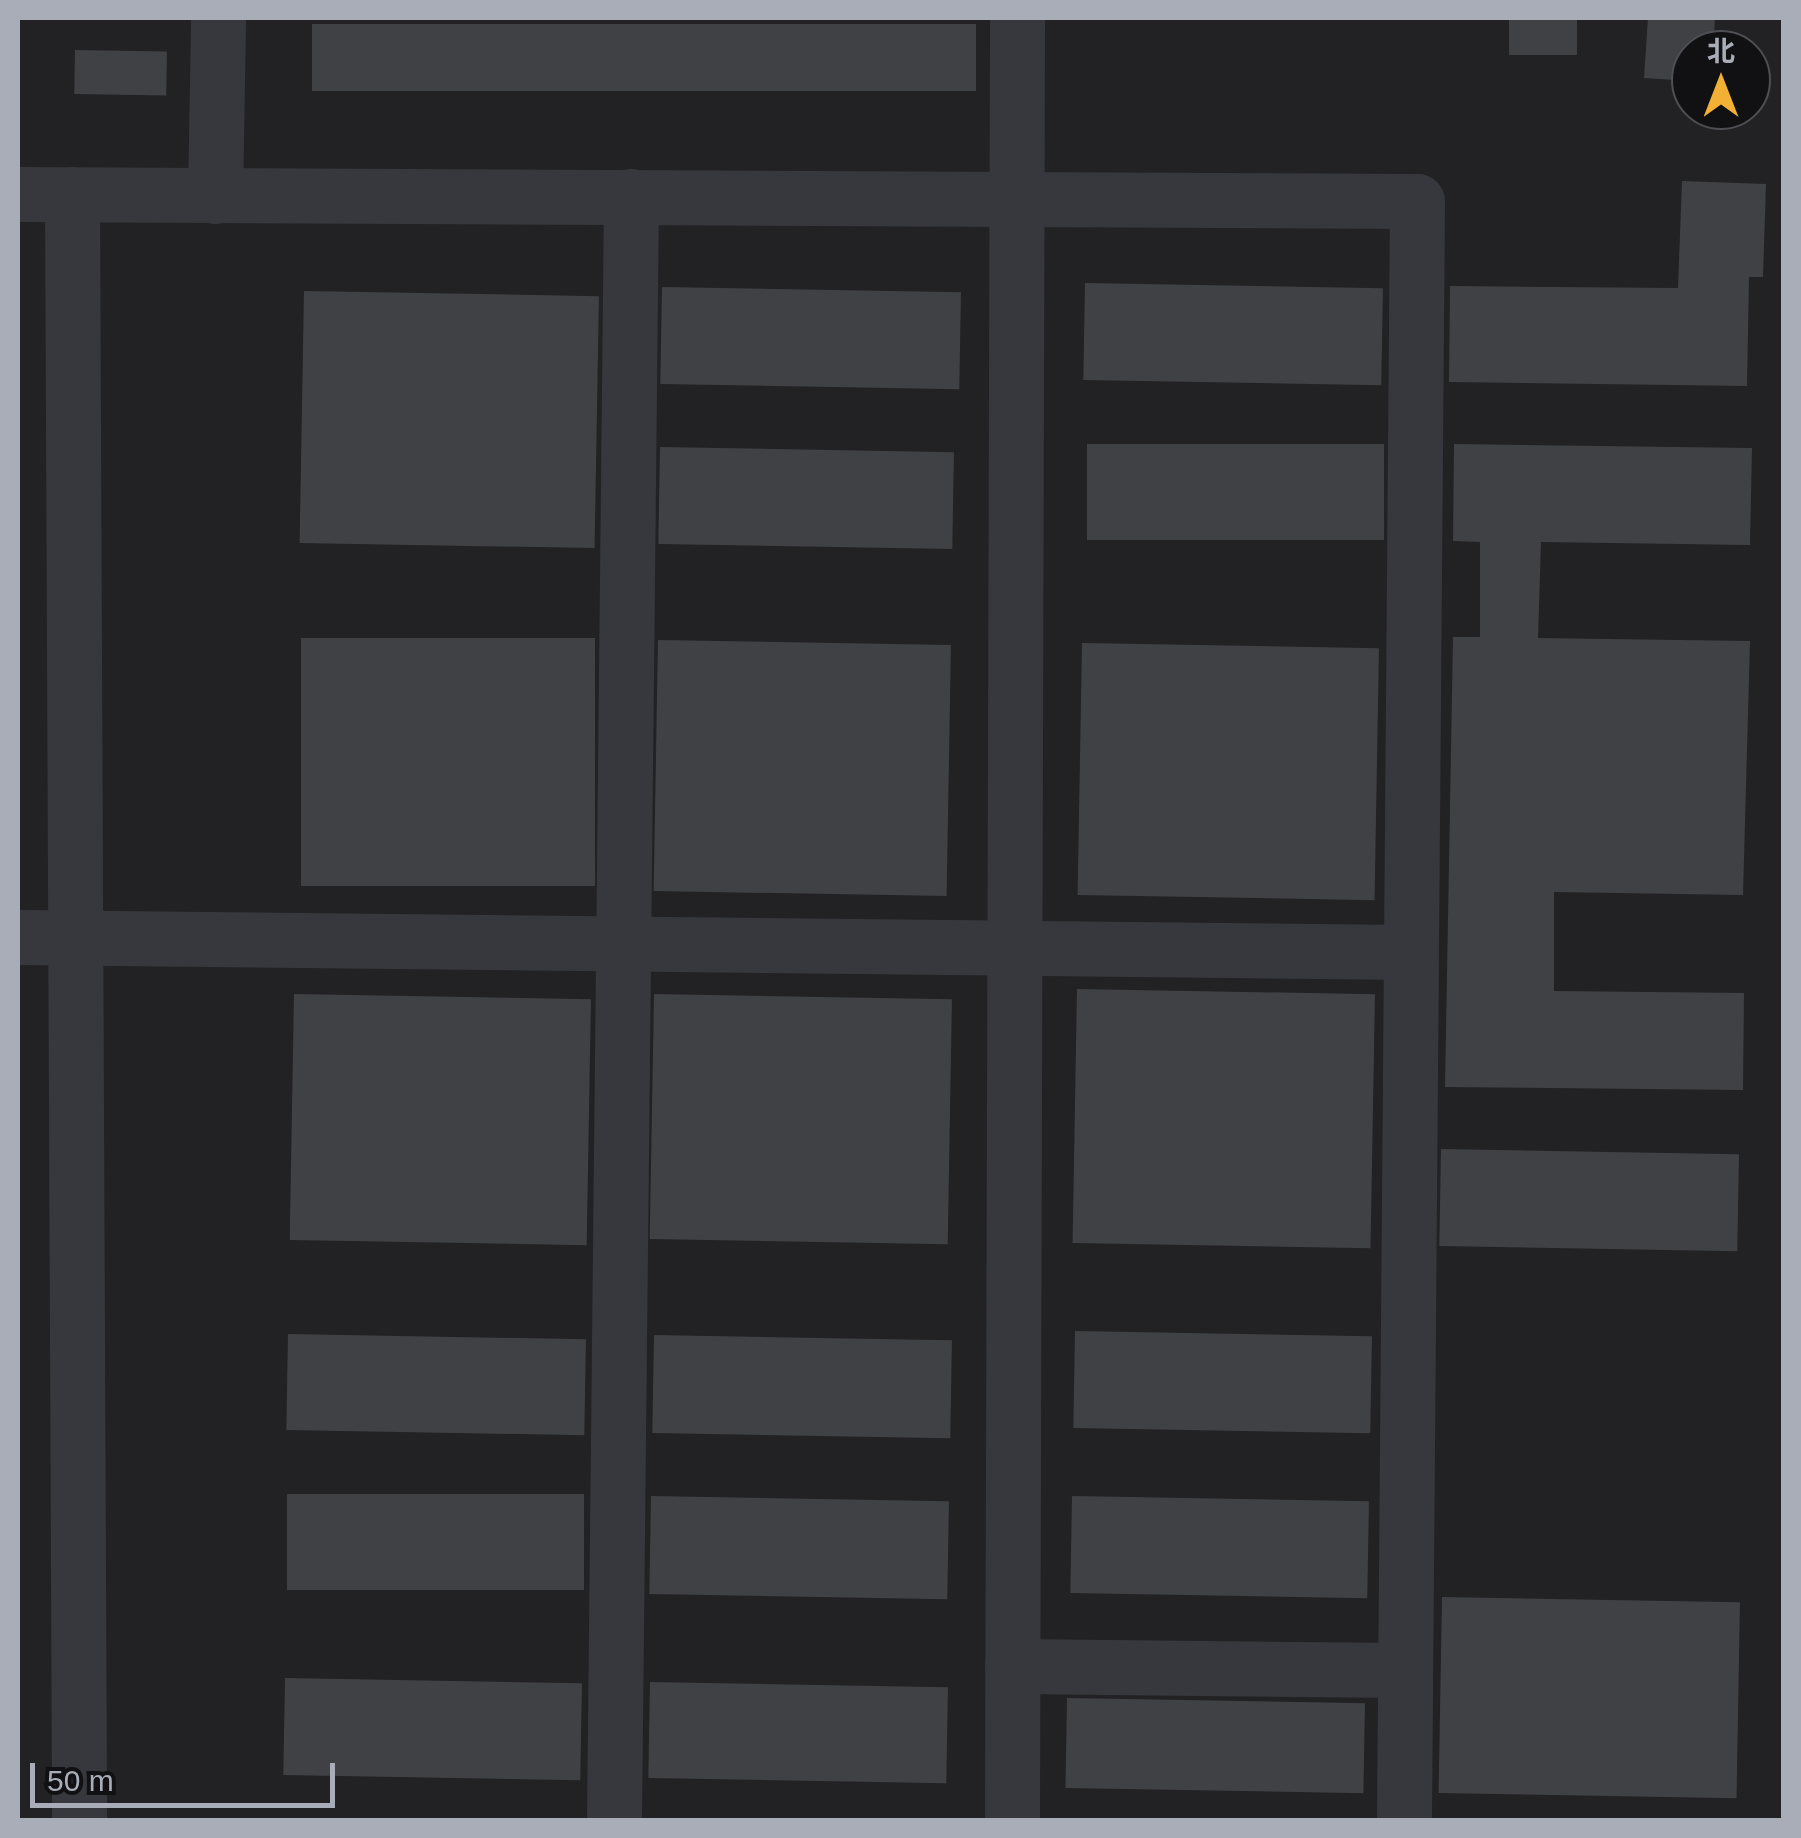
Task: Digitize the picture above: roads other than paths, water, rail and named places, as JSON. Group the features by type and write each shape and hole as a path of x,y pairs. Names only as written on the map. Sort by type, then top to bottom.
{"street":[{"path":"216,196 218,18"},
{"path":"1012,1820 1017,18"},
{"path":"18,194 1417,201 1404,1820"},
{"path":"72,194 80,1820"},
{"path":"614,1820 632,196"},
{"path":"18,937 1408,952"},
{"path":"1012,1666 1403,1670"}]}
